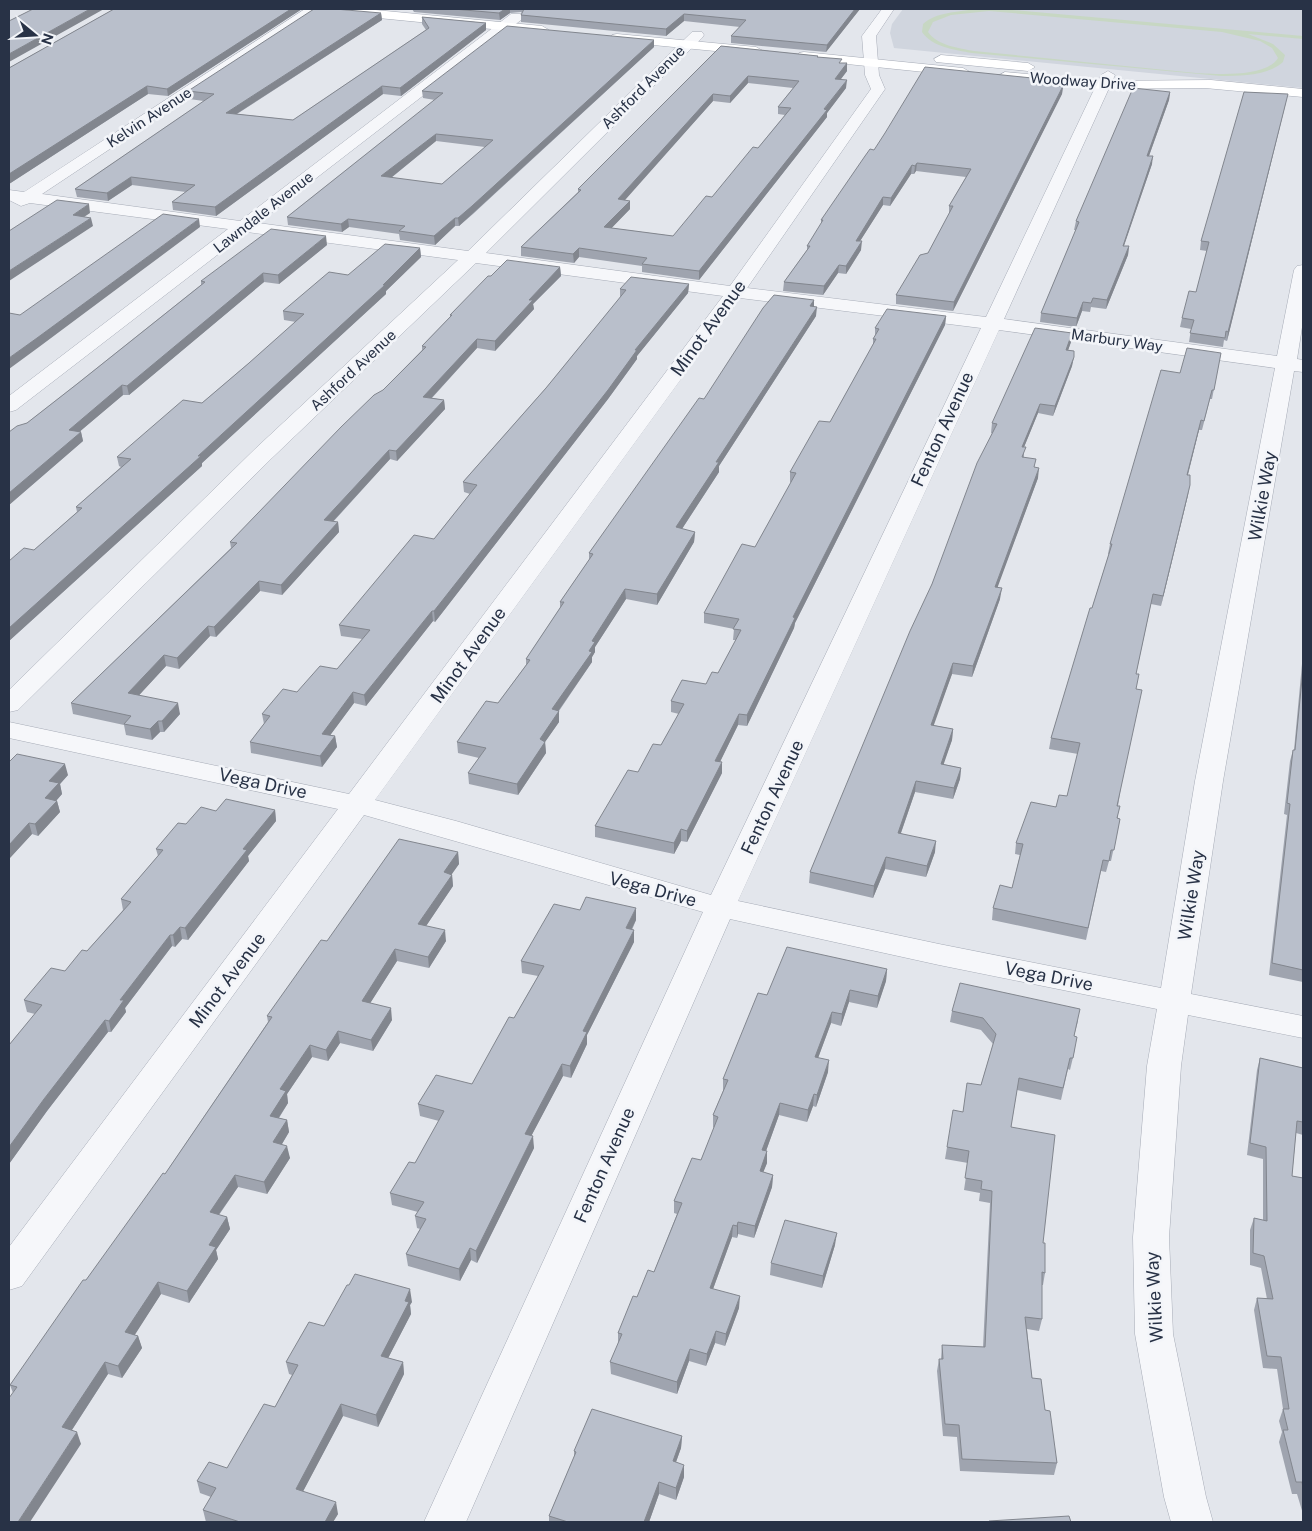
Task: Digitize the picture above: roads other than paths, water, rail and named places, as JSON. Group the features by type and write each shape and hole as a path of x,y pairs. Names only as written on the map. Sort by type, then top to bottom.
{"street":[{"name":"Kelvin Avenue","path":"9,208 314,9"},
{"path":"327,9 553,26"},
{"path":"432,9 510,22"},
{"name":"Minot Avenue","path":"9,1276 735,292 878,90 872,75 869,36 884,14"},
{"name":"Lawndale Avenue","path":"9,406 510,22"},
{"path":"611,26 774,53"},
{"path":"600,36 764,41"},
{"name":"Ashford Avenue","path":"9,704 264,453 472,257 692,40"},
{"name":"Woodway Drive","path":"793,50 1106,80 1212,84 1303,94"},
{"name":"Fenton Avenue","path":"445,1522 721,906 991,323 1106,80"},
{"name":"Marbury Way","path":"9,195 735,292 991,323 1295,365"},
{"name":"Wilkie Way","path":"1192,1522 1185,1497 1154,1334 1151,1237 1164,1066 1209,781 1295,365 1303,270"},
{"name":"Vega Drive","path":"9,730 358,805 410,818 611,878 721,906 866,939 1303,1027"}]}
